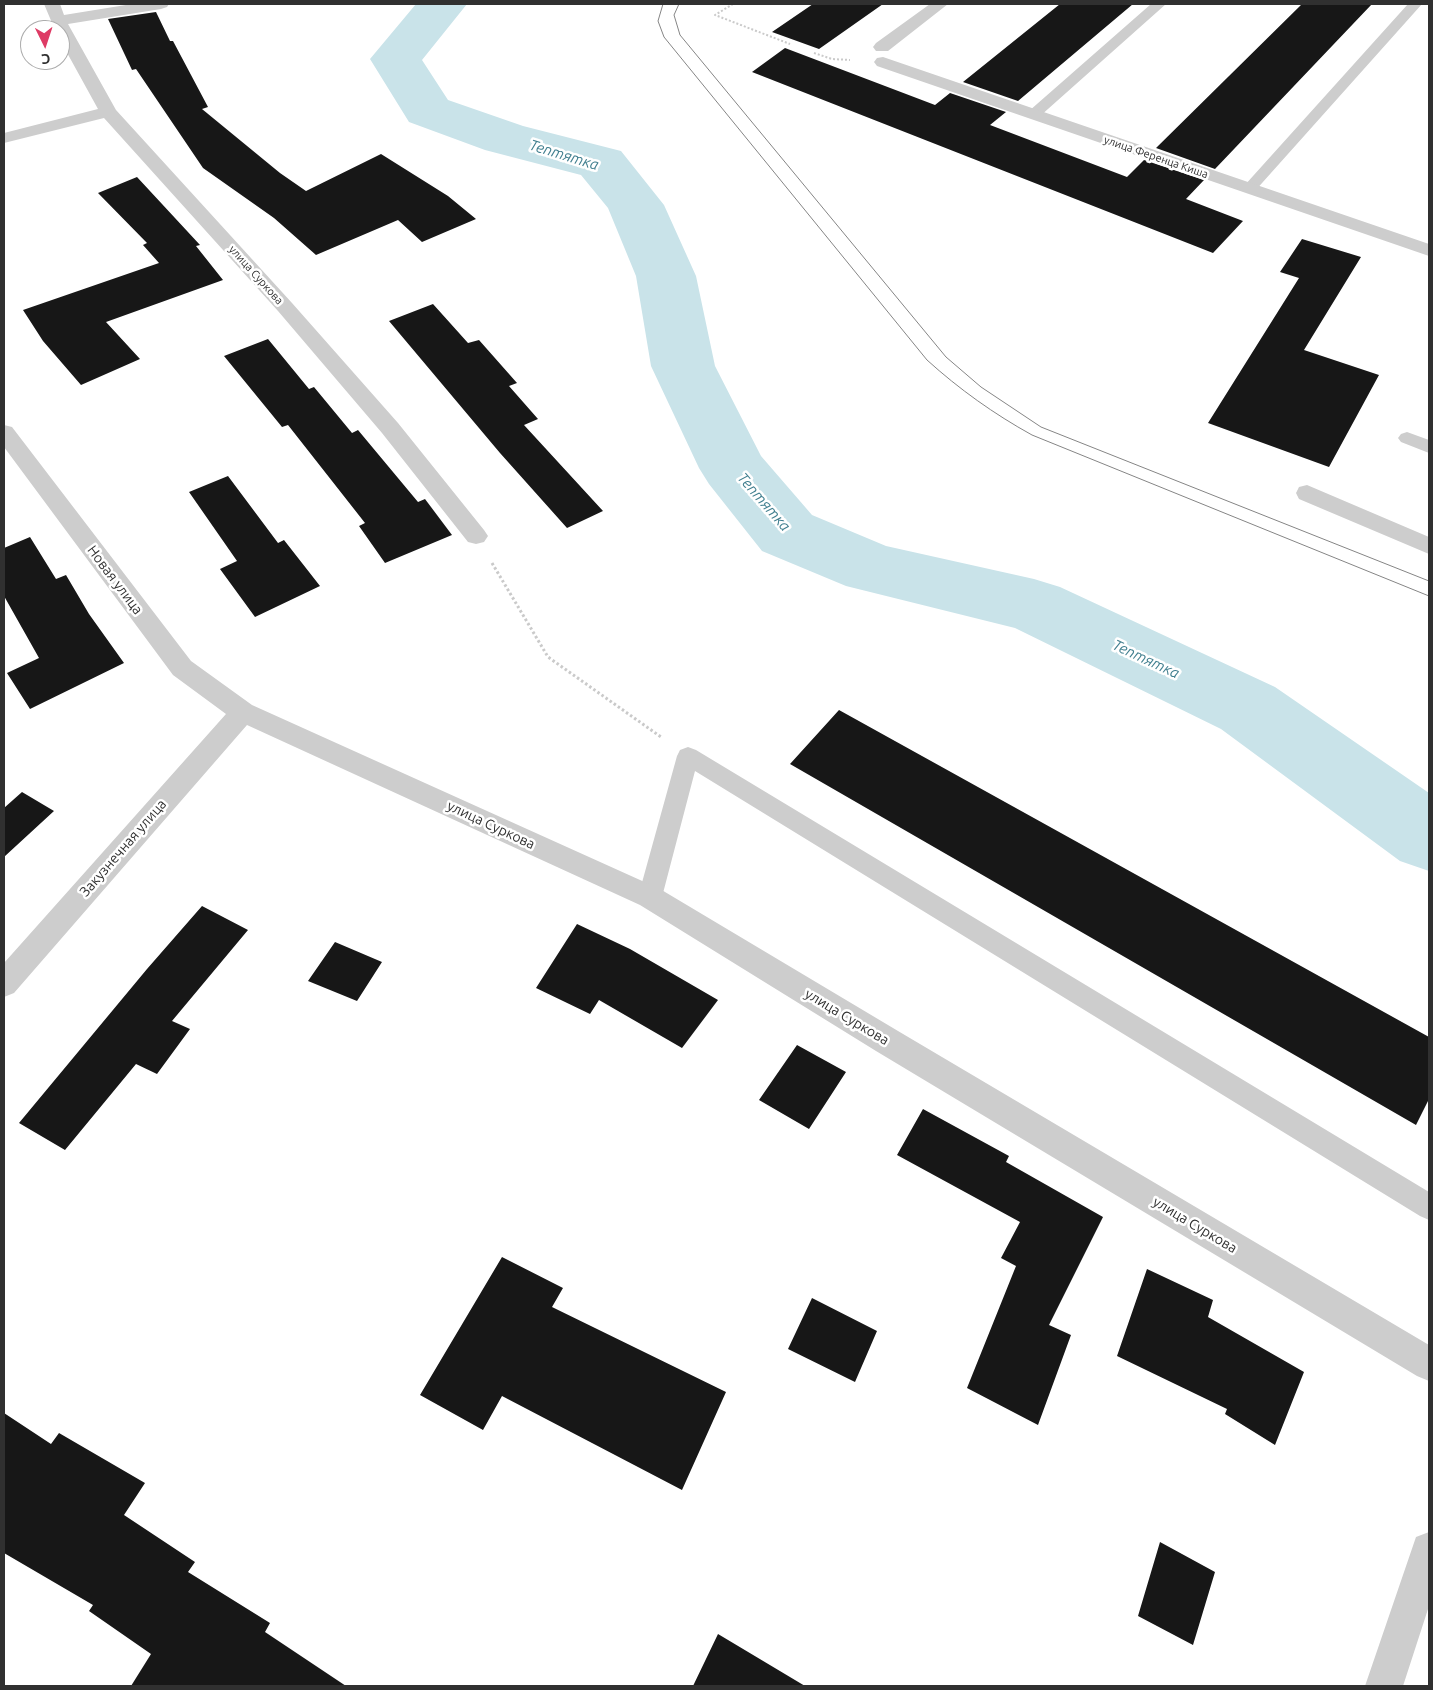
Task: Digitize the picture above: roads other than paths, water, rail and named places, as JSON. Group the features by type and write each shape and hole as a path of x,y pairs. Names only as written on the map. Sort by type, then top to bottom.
{"street":[{"path":"55,12 161,4"},
{"name":"улица Ференца Киша","path":"940,4 882,55 1034,114 1429,250"},
{"name":"улица Суркова","path":"55,12 108,112 285,307 390,428 476,536"},
{"path":"4,138 108,112"},
{"name":"Новая улица","path":"4,432 182,668 243,712"},
{"path":"1307,493 1429,546"},
{"name":"улица Суркова","path":"243,712 650,897 895,1046 1429,1364"},
{"name":"Закузнечная улица","path":"4,984 243,712"},
{"path":"1384,1686 1429,1550"}],"lane":[{"path":"1034,114 1159,4"},
{"path":"1249,189 1415,4"},
{"path":"1407,438 1429,447"},
{"path":"650,897 688,756 1429,1207"}],"waterway":[{"name":"Тептятка","path":"442,4 396,59 428,111 504,138 601,163 635,205 666,276 683,366 733,468 787,533 871,568 1034,606 1248,708 1429,837"}],"tram line":[{"path":"663,4 658,21 664,37 927,360 964,391 1032,435 1429,596"},
{"path":"679,4 674,15 680,35 946,357 981,387 1041,427 1429,581"}]}
